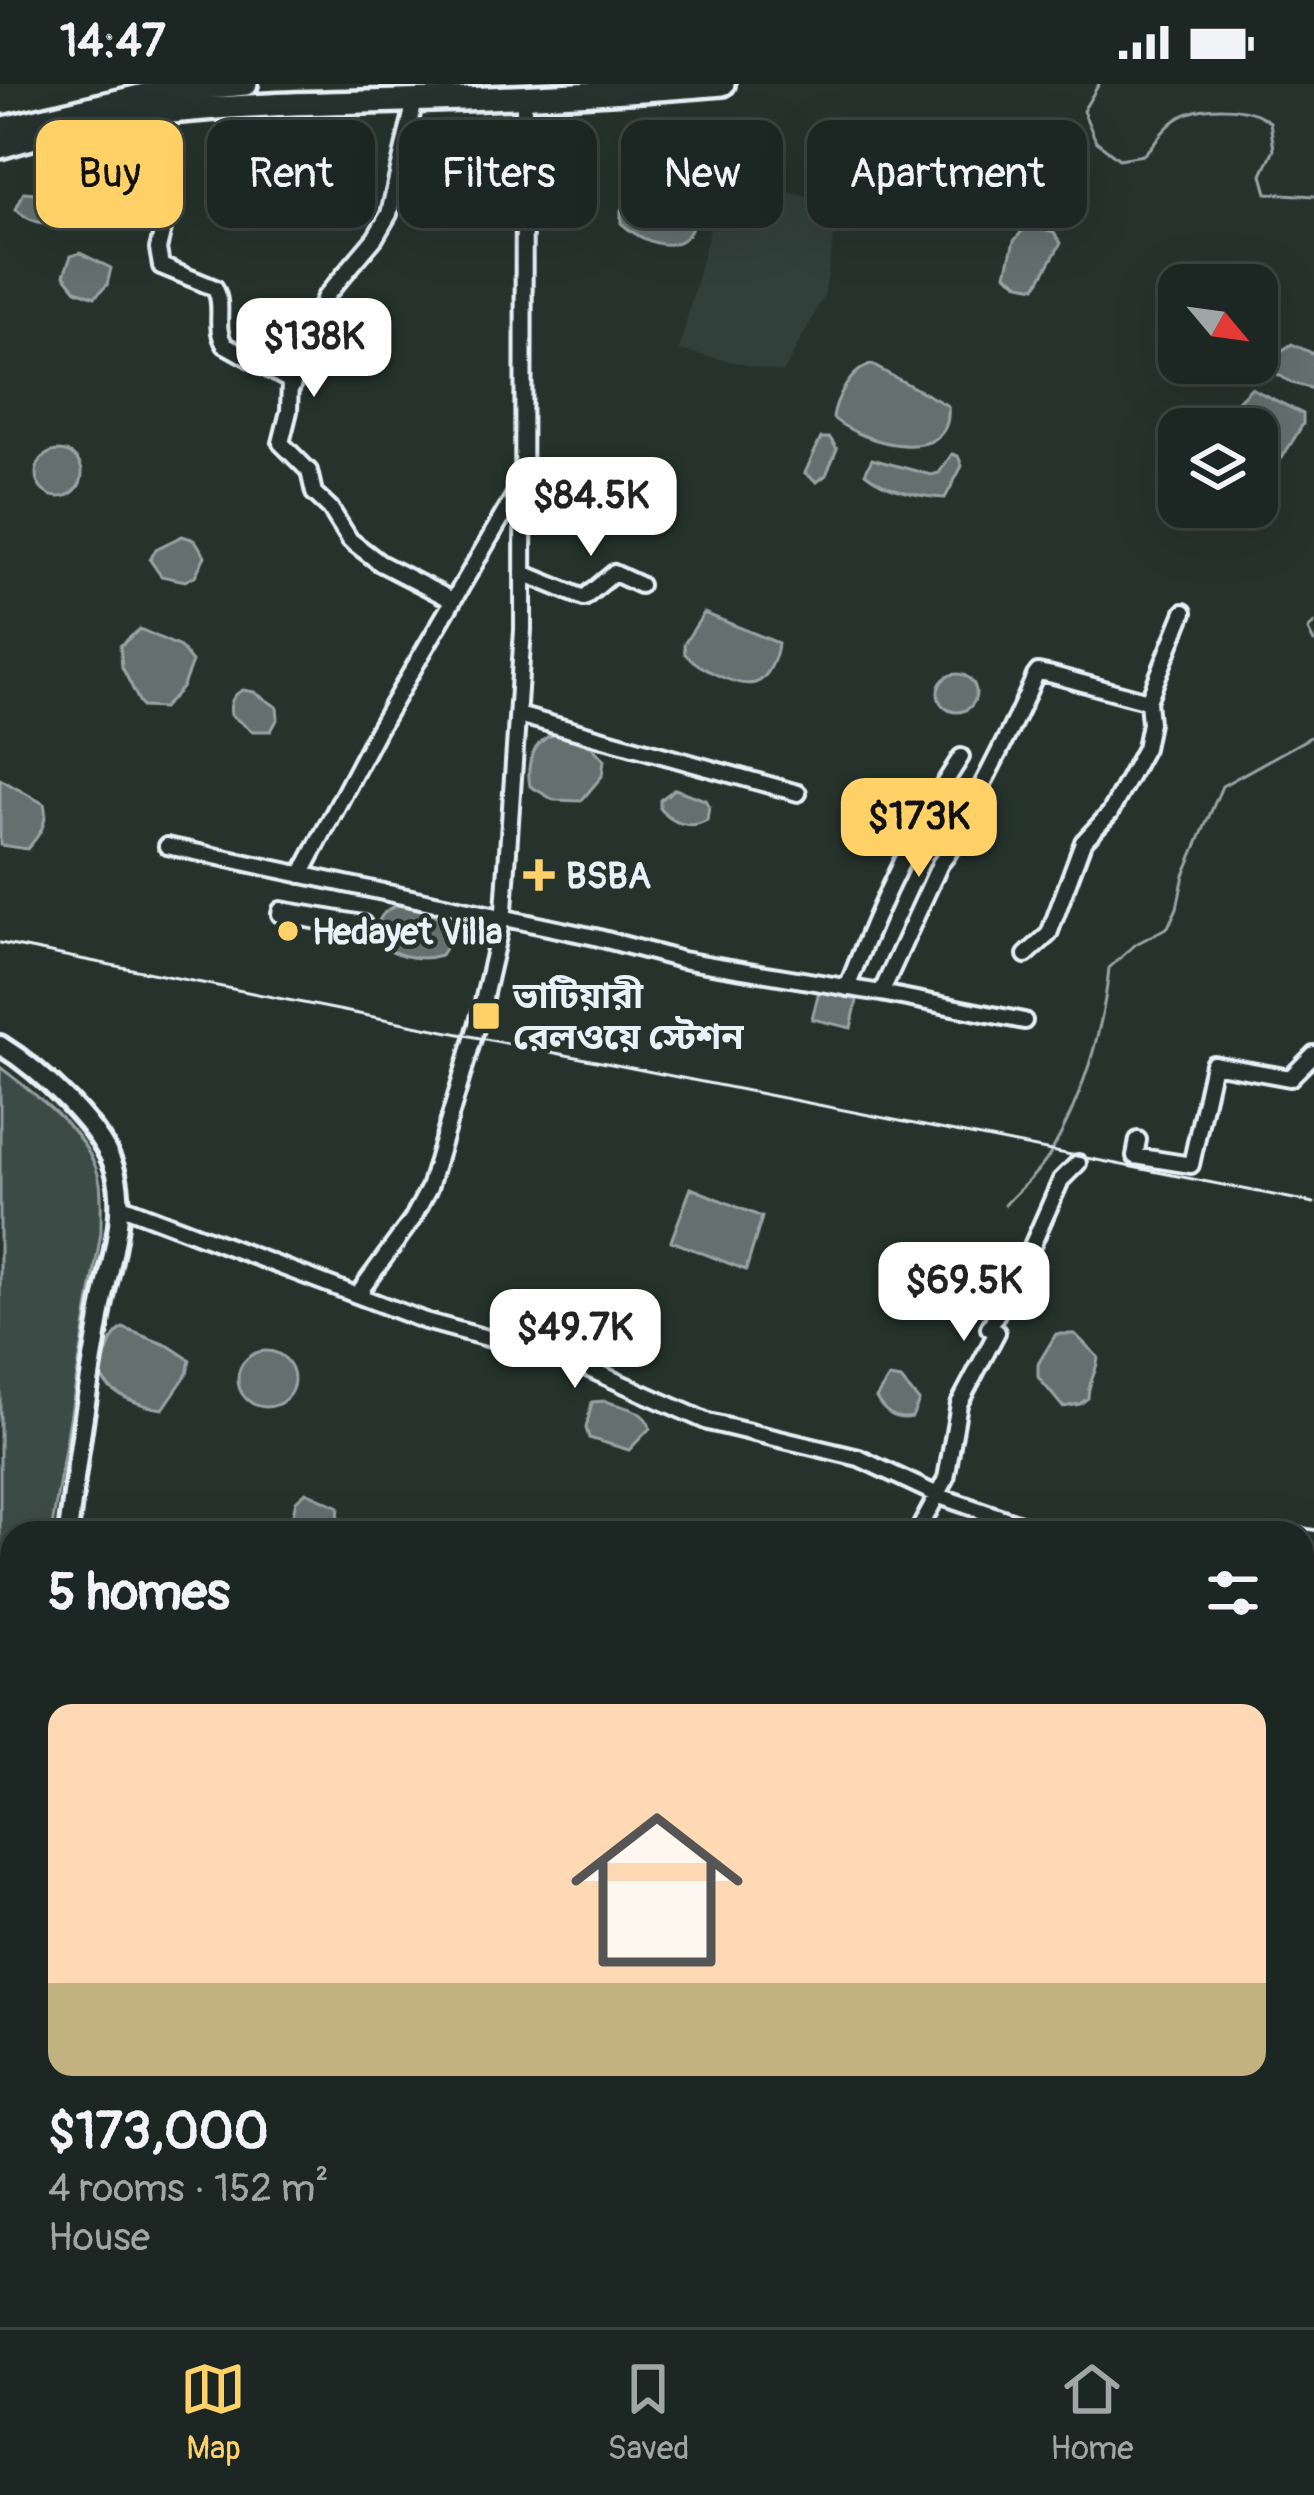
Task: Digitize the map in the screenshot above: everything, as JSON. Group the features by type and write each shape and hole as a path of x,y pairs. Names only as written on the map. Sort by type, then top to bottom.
{"highway":[{"path":"0,129 170,87 246,84"},
{"path":"0,147 165,110 524,97 723,84"}],"main road":[{"path":"0,1045 40,1076 108,1150 117,1179 118,1205 70,1521"}],"street":[{"path":"356,1294 412,1220 429,1188 477,1029 502,919 518,716 526,476 524,97"},
{"path":"415,100 389,214 325,297 302,348 280,443 309,471 314,493 350,540 380,562 452,600"},
{"path":"163,228 158,249 161,266 214,288 220,303 219,337 225,345 285,376 290,391"},
{"path":"301,875 526,476"},
{"path":"523,573 584,598 614,573 640,585"},
{"path":"1026,955 1049,934 1083,842 1110,813 1145,748 1148,701 1184,612"},
{"path":"880,993 1038,672 1148,701"},
{"path":"518,716 799,793"},
{"path":"847,988 895,872 961,757"},
{"path":"166,846 682,960 1024,1022"},
{"path":"281,910 362,924 362,929 321,921 280,914 281,910"},
{"path":"1138,1140 1135,1156 1191,1165 1213,1064 1290,1078 1314,1054"},
{"path":"923,1521 946,1479 959,1404 998,1332 989,1328 1024,1264 1060,1180 1078,1163"},
{"path":"118,1205 463,1334 571,1361 708,1421 859,1458 1014,1521"}],"shaded area":[{"path":"783,191 807,196 807,228 836,228 824,296 783,373 679,350 710,228 783,228"},
{"path":"24,192 36,193 36,221 16,209"},
{"path":"628,228 691,228 671,244"},
{"path":"1025,228 1037,228 1054,233 1061,243 1036,287 1020,284 1006,274 1014,241"},
{"path":"80,253 111,268 107,285 95,297 76,290 64,275 71,256"},
{"path":"1292,344 1314,354 1314,389 1278,374 1281,351"},
{"path":"872,365 948,406 946,426 936,438 922,444 883,442 833,418 846,385"},
{"path":"1251,388 1303,414 1303,424 1282,458 1278,456 1278,408 1234,408"},
{"path":"821,438 830,438 837,449 826,475 817,482 805,473"},
{"path":"59,451 75,458 82,474 75,490 59,497 43,490 36,474 43,458"},
{"path":"952,454 962,466 945,498 902,491 865,473 872,459 931,475 939,473"},
{"path":"182,536 195,540 205,556 195,576 185,581 161,576 150,560 156,549"},
{"path":"704,613 778,643 764,677 755,683 738,682 685,654 684,644"},
{"path":"140,629 180,647 192,662 182,688 163,708 142,707 122,667 120,646"},
{"path":"957,674 970,680 976,693 970,706 957,712 944,706 938,693 944,680"},
{"path":"243,690 277,707 278,718 271,731 252,731 231,715 232,700"},
{"path":"554,734 591,746 604,760 602,776 581,801 554,800 530,786 532,755"},
{"path":"0,779 44,804 42,828 27,849 0,845"},
{"path":"675,789 705,800 707,820 688,825 664,813 660,800"},
{"path":"398,905 424,909 451,923 453,935 441,955 404,956 380,942 374,935 379,920"},
{"path":"819,991 857,1000 851,1028 812,1019"},
{"path":"0,1067 61,1118 86,1148 100,1183 101,1232 53,1521 0,1521"},
{"path":"691,1188 762,1217 746,1270 671,1241"},
{"path":"123,1328 190,1360 187,1374 163,1409 121,1395 103,1379 101,1369 110,1345"},
{"path":"1056,1334 1075,1334 1098,1357 1088,1398 1080,1404 1063,1407 1038,1377 1038,1364"},
{"path":"266,1351 286,1359 294,1379 286,1399 266,1407 246,1399 238,1379 246,1359"},
{"path":"889,1378 901,1380 919,1401 912,1417 891,1414 876,1398"},
{"path":"592,1402 632,1410 648,1422 650,1428 629,1450 589,1438 586,1428"},
{"path":"306,1492 339,1507 338,1517 334,1521 291,1521 296,1501"}],"waterway":[{"path":"1099,84 1083,111 1096,141 1119,159 1143,155 1167,127 1187,114 1237,109 1270,122 1274,149 1262,175 1267,193 1314,196"},
{"path":"1314,623 1308,630 1314,642"},
{"path":"1005,1205 1045,1163 1061,1134 1089,1065 1109,968 1136,944 1168,927 1184,875 1222,786 1314,735"}],"railway":[{"path":"0,943 1314,1203"}],"place":[{"name":"BSBA","path":"539,875"},
{"name":"Hedayet Villa","path":"288,931"},
{"name":"ভাটিয়ারী রেলওয়ে স্টেশন","path":"486,1016"}]}
